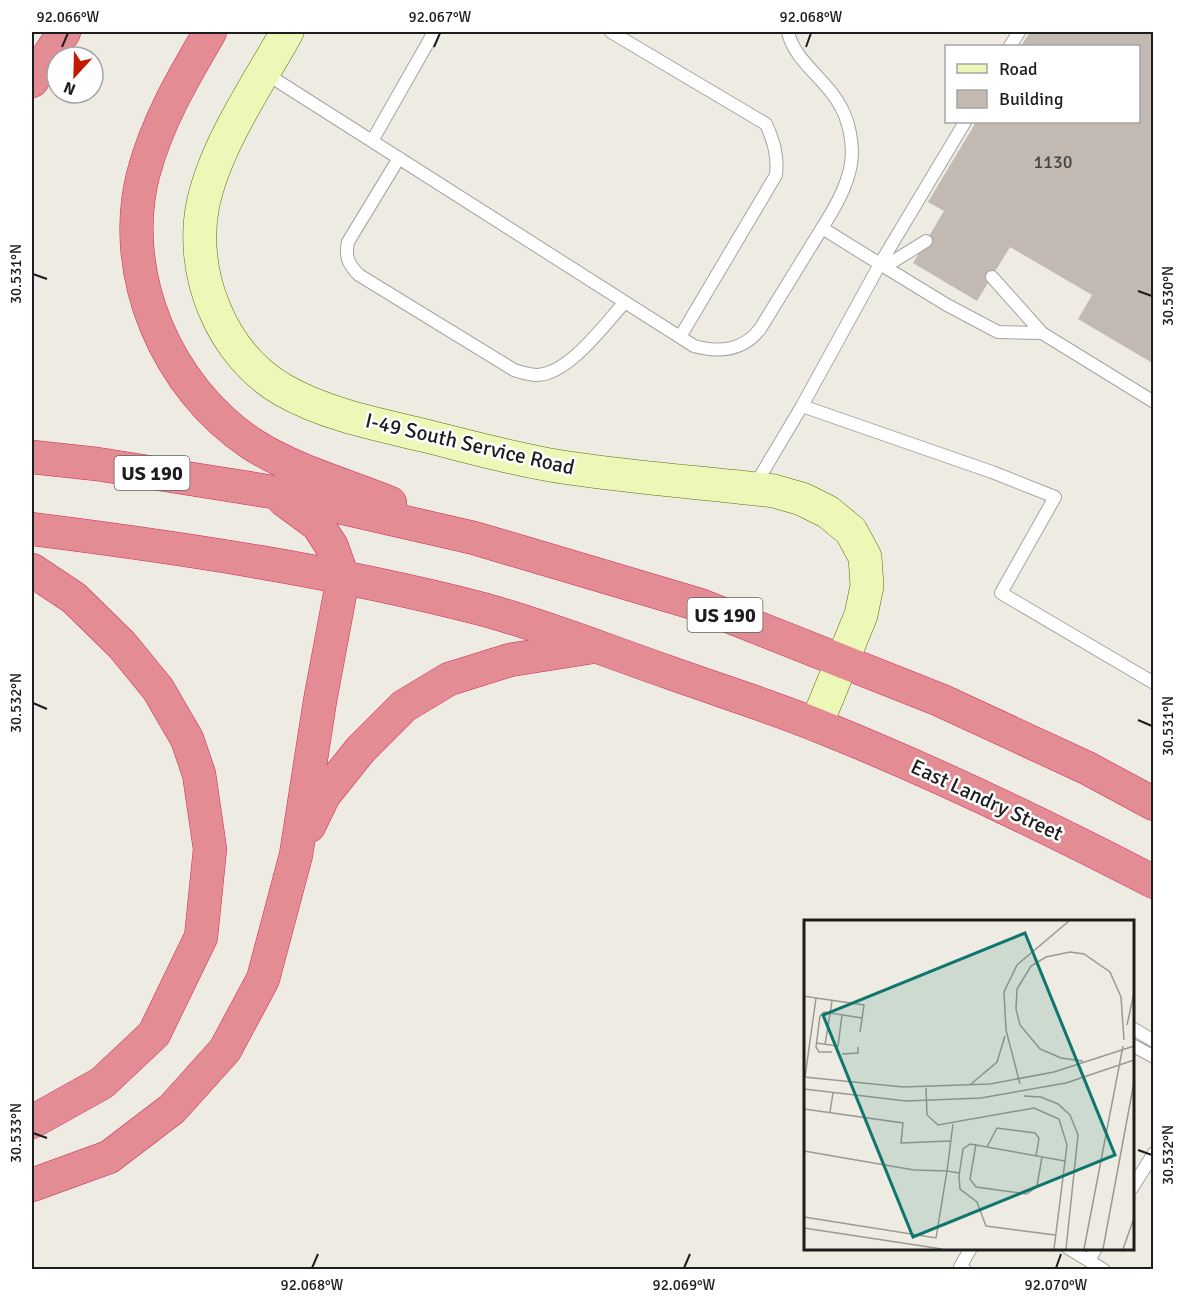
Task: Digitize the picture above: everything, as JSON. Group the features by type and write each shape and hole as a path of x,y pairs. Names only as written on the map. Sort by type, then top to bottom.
{"highway":[{"path":"32,81 64,32"},
{"path":"210,32 172,96 154,140 143,177 137,251 145,294 164,343 180,374 209,409 252,444 295,467 349,486 474,538"},
{"name":"US 190","path":"32,457 97,464 273,492 474,538 700,605 843,660 951,705 1088,768 1154,804"},
{"path":"32,1185 109,1157 172,1109 225,1050 263,980 296,855 320,701 343,578 332,547 318,525 273,492"},
{"name":"East Landry Street","path":"32,530 136,542 343,578 396,588 486,610 598,646 816,725 931,773 1052,829 1154,882"},
{"path":"32,570 74,598 122,645 158,689 187,739 198,774 210,849 201,937 154,1034 102,1083 32,1122"},
{"path":"296,855 324,795 361,749 404,706 449,679 510,660 598,646"}],"street":[{"name":"I-49 South Service Road","path":"287,32 237,122 212,176 203,204 200,235 202,266 209,296 221,324 237,349 258,371 282,389 309,403 366,422 510,457 569,468 774,491 802,499 828,512 850,531 865,557 867,586 861,615 816,725"}],"lane":[{"path":"372,141 434,32"},
{"path":"611,32 766,124 774,141 777,161 776,175 680,337"},
{"path":"264,73 694,346 722,350 752,340 822,228 843,189 851,164 848,123 838,102 790,41 788,32"},
{"path":"1011,45 1019,32"},
{"path":"753,488 964,123"},
{"path":"399,158 348,242 346,252 349,265 359,274 514,370 537,375 560,368 573,359 625,302"},
{"path":"822,228 947,305 998,332 1042,333"},
{"path":"883,265 926,242"},
{"path":"992,277 1042,333 1154,402"},
{"path":"802,406 992,472 1055,497 1000,593 1154,683"},
{"path":"1134,1029 1154,1041"},
{"path":"1134,1046 1154,1057"},
{"path":"1134,1185 1154,1153"},
{"path":"965,1269 960,1267 970,1250"},
{"path":"1071,1250 1104,1269"},
{"path":"1089,1261 1095,1250"}],"building":[{"path":"1030,32 1154,32 1154,364 1078,319 1092,295 1010,247 977,301 913,263 944,211 928,202 975,123 1140,123 1140,45 1022,45"}]}
